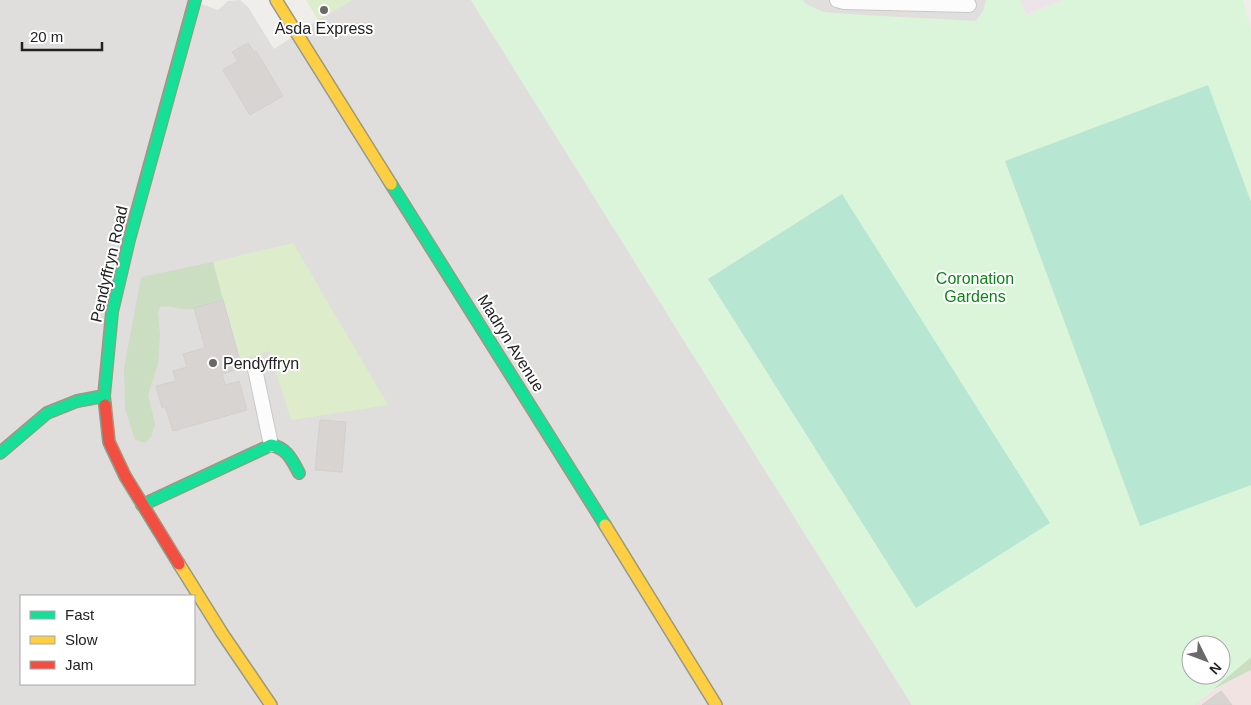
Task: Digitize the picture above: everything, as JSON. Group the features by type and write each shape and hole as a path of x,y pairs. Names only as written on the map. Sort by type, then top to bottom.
{"street":[{"name":"Pendyffryn Road","path":"195,0 112,312 104,396 108,442 142,505 222,633 271,705"},
{"name":"Madryn Avenue","path":"276,0 580,483 716,705"},
{"path":"0,453 47,412 77,401 104,396"},
{"path":"142,505 271,445 278,445 285,450 299,473"}],"lane":[{"path":"837,0 844,2 969,5"},
{"path":"255,369 271,445"}],"shaded area":[{"path":"0,0 190,0 218,10 228,1 240,0 248,7 274,49 352,0 471,0 912,705 0,705"},
{"path":"803,0 986,0 983,11 976,21 823,12 806,4"},
{"path":"1020,0 1063,0 1026,15"},
{"path":"1251,670 1251,705 1194,705 1212,691 1223,685 1231,685 1231,681"}],"green space":[{"name":"Asda Express","path":"306,0 352,0 318,20"},
{"name":"Coronation Gardens","path":"471,0 1020,0 1026,15 1063,0 1243,0 1251,30 1251,657 1231,674 1231,635 1181,635 1181,685 1218,685 1194,705 912,705"},
{"path":"1208,85 1251,202 1251,485 1140,526 1005,161"},
{"path":"842,194 1050,523 916,608 708,279"},
{"path":"293,243 388,405 291,420 269,351 240,360 213,262"},
{"path":"213,262 223,300 192,309 160,307 158,313 160,335 158,364 148,395 155,424 151,437 145,443 135,440 125,409 124,368 141,277"},
{"path":"1251,657 1251,670 1231,680 1231,674"}],"building":[{"path":"248,43 254,52 256,51 283,96 250,115 223,70 238,61 232,52"},
{"name":"Pendyffryn","path":"223,300 242,368 222,374 225,385 239,381 247,410 173,431 165,406 162,408 156,386 176,381 173,371 187,367 183,354 205,348 194,308"},
{"path":"320,420 346,422 342,472 315,470"},
{"path":"1221,691 1232,705 1202,705"}],"traffic: fast":[{"path":"105,405 104,396 112,312 129,240 195,0"},
{"path":"391,184 605,525"},
{"path":"0,453 47,413 77,401 104,396"},
{"path":"142,505 271,445 285,452 299,473"}],"traffic: slow":[{"path":"276,0 391,184"},
{"path":"605,525 716,705"},
{"path":"179,564 222,633 271,705"}],"traffic: jam":[{"path":"105,405 109,442 125,476 179,564"}],"place":[{"name":"Asda Express","path":"324,10"},
{"name":"Pendyffryn","path":"213,363"}]}
